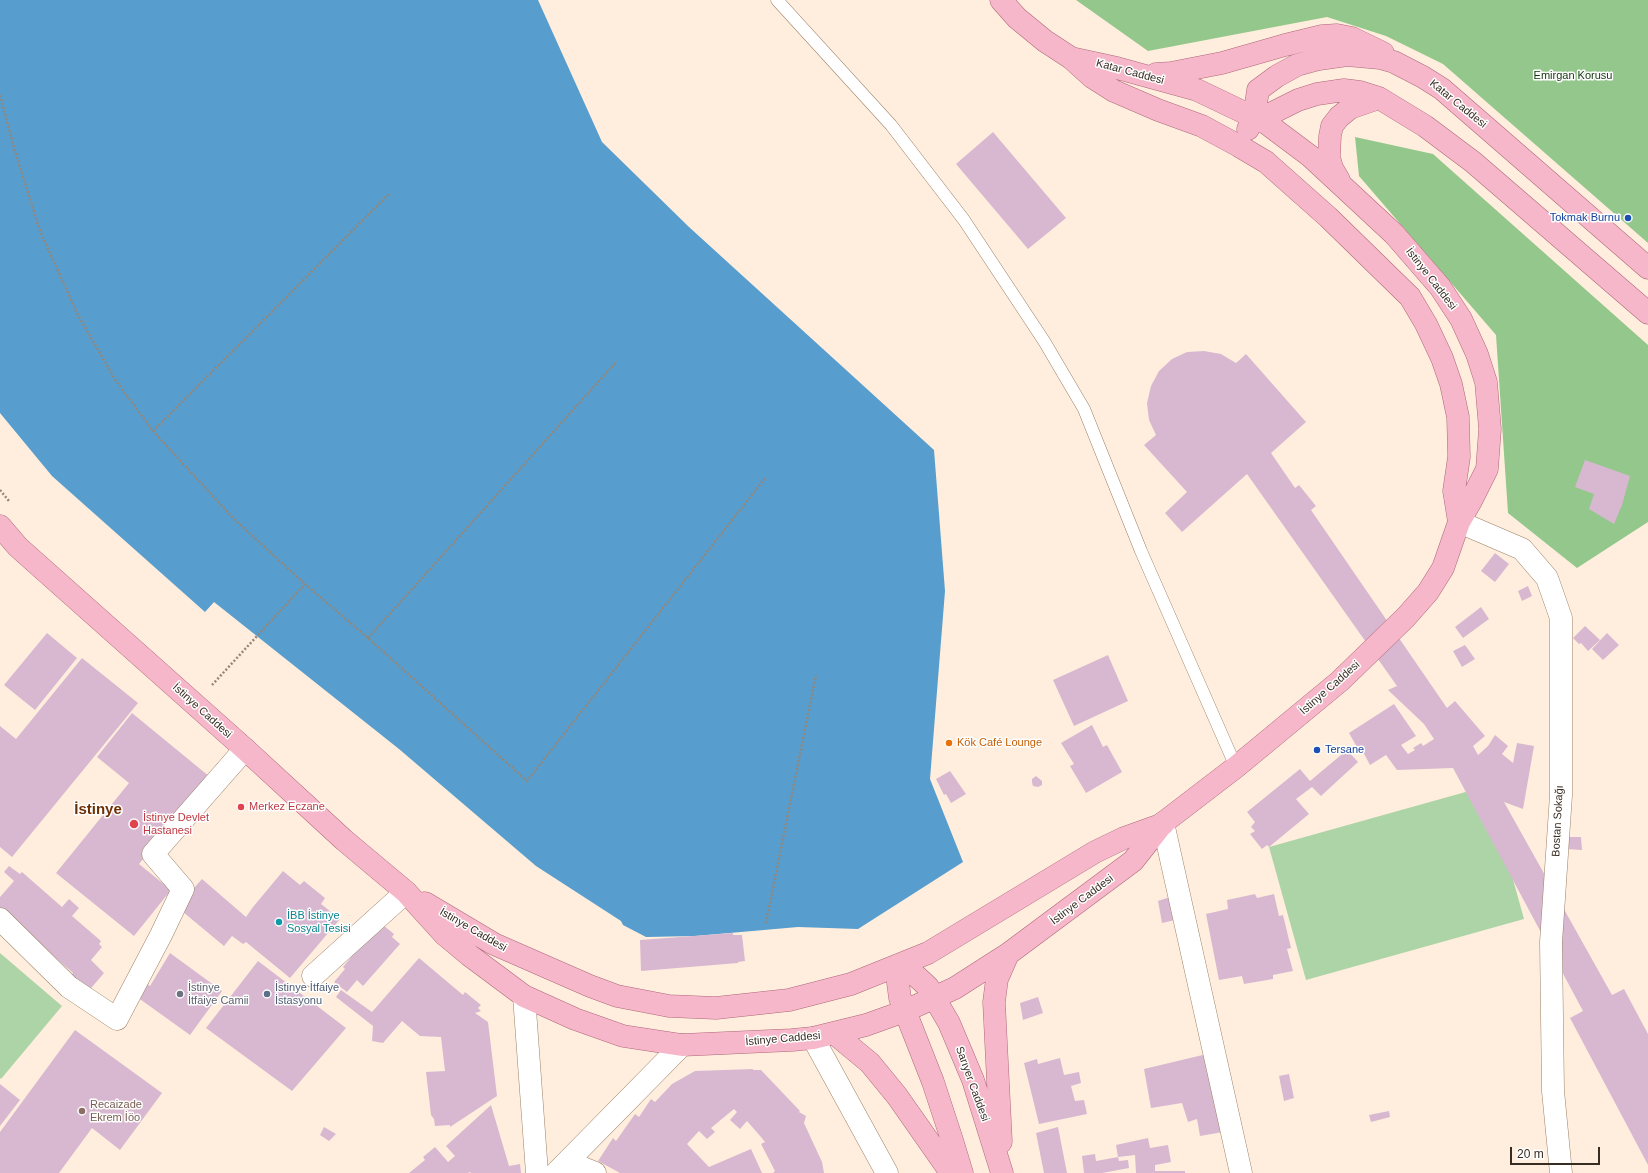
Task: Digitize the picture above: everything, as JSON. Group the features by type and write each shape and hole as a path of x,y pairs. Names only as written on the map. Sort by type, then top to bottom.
{"main road":[{"name":"Katar Caddesi","path":"1001,0 1017,18 1045,41 1071,58 1092,77 1114,91 1158,110 1202,126 1239,146"},
{"path":"1141,74 1171,73 1222,63 1285,45 1322,36 1337,35 1352,38 1386,54 1406,68"},
{"name":"Katar Caddesi","path":"1071,58 1141,74 1197,90 1231,105 1254,118 1258,90 1277,76 1297,65 1319,59 1347,55 1380,58 1406,68 1442,89 1648,268"},
{"path":"1239,146 1254,118 1272,114 1298,100 1317,94 1344,90 1360,92 1379,98 1420,122 1473,162 1648,313"},
{"path":"1340,183 1332,168 1330,157 1330,136 1332,126 1338,117 1350,108 1379,98"},
{"name":"İstinye Caddesi","path":"0,526 18,547 245,749 344,840 406,892 446,935 469,955 524,996 576,1019 623,1036 682,1045 813,1038 835,1034 866,1025 905,1011 955,988 1008,954 1133,861 1163,824 1236,767 1340,681 1406,617 1428,592 1443,568 1459,522 1487,469 1490,429 1486,382 1477,354 1461,319 1440,287 1394,234 1340,183 1310,156 1278,131 1266,123 1254,118"},
{"name":"İstinye Caddesi","path":"1239,146 1266,162 1294,185 1380,266 1410,297 1426,324 1442,358 1451,384 1458,417 1459,457 1454,491 1459,522"},
{"name":"İstinye Caddesi","path":"406,892 466,926 494,944 590,986 617,996 669,1006 716,1008 789,1000 851,984 899,965 928,953 1095,852 1124,838 1163,824"},
{"path":"1002,1173 994,1002 997,979 1008,954"},
{"path":"899,965 898,983 900,998 933,1082 962,1173"},
{"name":"Sarıyer Caddesi","path":"899,965 914,974 928,987 949,1023 973,1080 1002,1173"},
{"path":"835,1034 870,1063 897,1096 951,1173"}],"street":[{"name":"Bostan Sokağı","path":"1459,522 1522,549 1548,578 1561,618 1561,795 1551,942 1553,1091 1561,1173"},
{"path":"0,919 69,987 117,1019 161,935 183,889 153,854 245,749"},
{"path":"1163,824 1240,1173"},
{"path":"313,976 406,892"},
{"path":"524,996 537,1173"},
{"path":"813,1038 886,1173"},
{"path":"562,1167 682,1045"},
{"path":"562,1167 595,1173"}],"lane":[{"path":"777,0 891,125 964,220 1044,341 1084,409 1144,558 1236,767"}],"path":[{"path":"0,96 14,148 40,231 78,315 116,381 153,431 234,519 527,781 766,477"},
{"path":"153,431 390,193"},
{"path":"368,638 617,361"},
{"path":"0,490 10,502"},
{"path":"194,704 305,584"},
{"path":"766,923 816,675"}],"green space":[{"name":"Emirgan Korusu","path":"1076,0 1648,0 1648,243 1443,64 1386,36 1327,17 1148,51"},
{"path":"1355,137 1433,154 1648,345 1648,522 1577,568 1508,513 1496,335 1359,176"},
{"path":"1487,786 1524,919 1306,980 1269,847"},
{"path":"0,953 62,1006 1,1079 0,1078"}],"water":[{"path":"0,0 538,0 602,142 689,227 934,450 945,591 930,779 963,862 858,929 798,927 695,936 646,937 623,925 621,921 536,866 399,749 214,602 205,612 52,476 0,413"}],"building":[{"path":"993,132 1066,218 1028,249 956,164"},
{"path":"1204,351 1221,354 1236,363 1246,354 1306,422 1271,453 1295,488 1299,485 1316,506 1311,510 1447,708 1455,701 1485,736 1473,746 1478,755 1488,746 1495,735 1508,746 1502,754 1513,763 1517,743 1534,746 1523,809 1504,802 1612,995 1624,989 1648,1034 1648,1165 1570,1018 1583,1011 1453,768 1397,770 1386,755 1370,765 1361,748 1358,749 1349,733 1394,704 1416,736 1401,745 1408,754 1415,750 1413,748 1421,743 1423,746 1434,739 1424,724 1388,690 1397,686 1247,474 1182,532 1165,513 1187,492 1144,445 1156,435 1149,420 1147,403 1151,386 1159,371 1172,359 1187,352"},
{"path":"1585,460 1630,476 1622,505 1614,524 1589,509 1594,494 1575,487"},
{"path":"1495,553 1509,564 1495,582 1481,571"},
{"path":"1528,586 1532,596 1522,601 1518,591"},
{"path":"1481,607 1489,619 1463,638 1455,627"},
{"path":"1585,626 1600,640 1588,651 1581,643 1579,644 1573,638"},
{"path":"47,633 77,658 35,710 4,685"},
{"path":"1607,633 1619,645 1603,660 1592,649"},
{"path":"1465,645 1475,659 1462,667 1453,651"},
{"path":"1108,655 1128,701 1074,726 1053,680"},
{"path":"82,658 138,703 12,857 0,847 0,726 16,739"},
{"name":"İstinye Devlet Hastanesi","path":"132,713 210,777 139,864 171,890 134,936 56,873 129,783 97,757"},
{"path":"1092,725 1103,747 1107,745 1122,772 1086,793 1070,766 1074,764 1061,743"},
{"path":"1347,750 1358,762 1321,796 1312,787 1296,799 1309,814 1269,847 1267,845 1262,849 1250,834 1255,831 1251,827 1255,822 1247,812 1300,769 1310,781"},
{"path":"950,771 966,794 951,803 946,794 944,795 936,779"},
{"path":"1036,776 1042,781 1042,785 1038,787 1033,786 1032,782 1032,779"},
{"path":"1566,837 1581,837 1582,850 1566,849"},
{"path":"9,866 20,874 22,872 62,907 69,899 79,908 72,916 101,941 99,944 102,947 91,960 104,973 86,994 68,979 73,973 0,909 0,897 14,881 4,872"},
{"name":"İBB İstinye Sosyal Tesisi","path":"283,871 300,885 304,881 325,898 321,904 340,919 290,978 246,942 243,944 232,936 224,946 177,907 202,879 246,917"},
{"path":"1255,894 1257,898 1274,894 1279,916 1283,915 1291,948 1287,949 1293,971 1273,975 1273,979 1244,984 1242,976 1219,980 1206,914 1228,909 1227,900"},
{"path":"1170,897 1175,920 1162,923 1158,901"},
{"path":"378,921 394,934 392,937 400,944 363,986 357,980 347,992 334,982 345,969 343,967 353,955 351,952"},
{"path":"733,933 733,935 742,935 745,961 738,963 641,971 640,940"},
{"name":"İstinye İtfaiye Camii","path":"170,953 222,991 190,1035 137,997 146,983 150,986"},
{"path":"419,958 463,995 465,992 481,1005 478,1008 481,1011 475,1013 488,1022 497,1096 450,1127 450,1125 435,1126 434,1119 431,1115 426,1072 445,1071 441,1037 420,1036 402,1021 383,1043 372,1041 373,1026 336,997 341,990 372,1012"},
{"name":"İstinye İtfaiye İstasyonu","path":"258,961 346,1028 292,1091 206,1028"},
{"path":"1038,997 1043,1013 1023,1020 1020,1003"},
{"name":"Recaizade Ekrem İöo","path":"75,1030 162,1093 120,1150 92,1128 59,1173 0,1173 0,1132"},
{"path":"1211,1053 1223,1132 1200,1136 1197,1119 1188,1122 1182,1103 1151,1108 1144,1069"},
{"path":"1060,1058 1064,1075 1079,1072 1081,1083 1071,1086 1075,1101 1084,1100 1087,1114 1039,1124 1024,1063 1037,1059 1038,1064"},
{"path":"761,1070 800,1111 799,1112 806,1116 804,1123 822,1162 824,1173 773,1173 775,1171 761,1144 765,1142 747,1121 740,1129 730,1120 737,1112 734,1109 711,1128 715,1132 707,1139 699,1131 687,1144 709,1167 751,1149 762,1173 620,1173 598,1161 613,1138 616,1141 635,1114 639,1117 651,1099 655,1102 672,1084 695,1071"},
{"path":"1289,1074 1294,1098 1284,1101 1279,1076"},
{"path":"0,1084 20,1100 0,1126"},
{"path":"491,1105 509,1166 520,1164 521,1173 409,1173 425,1160 423,1157 435,1147 448,1162 455,1156 446,1146"},
{"path":"1389,1111 1390,1117 1371,1122 1369,1115"},
{"path":"324,1127 336,1134 329,1141 320,1135"},
{"path":"1058,1127 1067,1173 1044,1173 1036,1133"},
{"path":"1148,1138 1150,1148 1168,1145 1171,1162 1155,1165 1155,1171 1185,1171 1185,1173 1136,1173 1135,1155 1118,1157 1116,1145"},
{"path":"1095,1154 1096,1161 1118,1157 1119,1161 1128,1160 1129,1168 1102,1173 1084,1173 1082,1156"}],"place":[{"name":"Tokmak Burnu","path":"1628,218"},
{"name":"Kök Café Lounge","path":"949,743"},
{"name":"Tersane","path":"1317,750"},
{"name":"Merkez Eczane","path":"241,807"},
{"name":"İstinye Devlet Hastanesi","path":"134,824"},
{"name":"İBB İstinye Sosyal Tesisi","path":"279,922"},
{"name":"İstinye İtfaiye Camii","path":"180,994"},
{"name":"İstinye İtfaiye İstasyonu","path":"267,994"},
{"name":"Recaizade Ekrem İöo","path":"82,1111"}],"district":[{"name":"İstinye","path":"98,810"}]}
